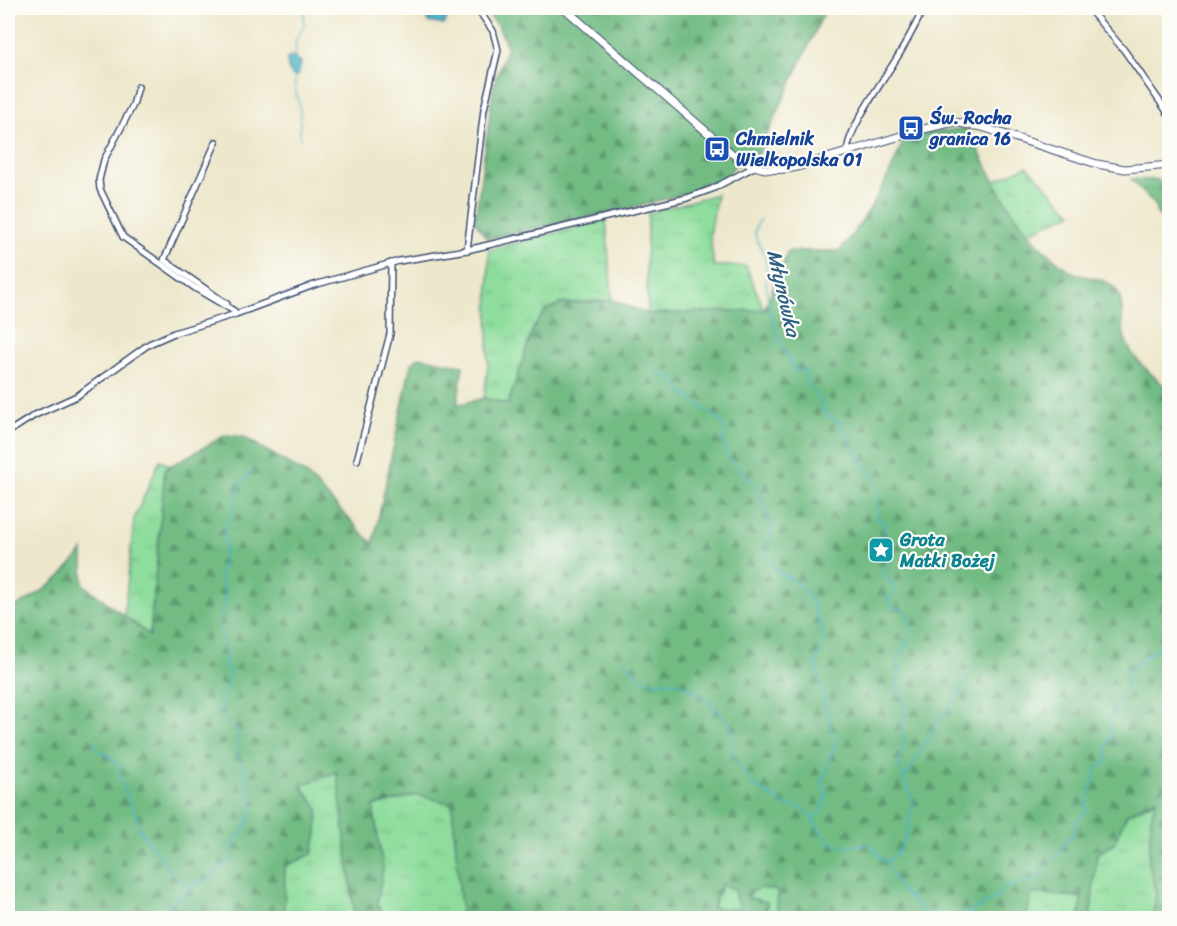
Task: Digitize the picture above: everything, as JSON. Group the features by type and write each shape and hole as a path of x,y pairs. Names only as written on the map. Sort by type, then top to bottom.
{"street":[{"path":"467,250 484,108 498,50 493,31 477,8"},
{"path":"564,8 731,153 754,167 764,170 785,169 942,124 961,122 1096,164 1125,169 1170,165"},
{"path":"847,152 847,144 865,110 924,8"},
{"path":"1088,8 1124,50 1170,116"},
{"path":"138,87 133,105 104,160 99,180 100,189 123,237 235,313"},
{"path":"216,142 164,260 233,308 235,313"},
{"path":"8,432 35,415 77,396 127,359 155,341 174,333 314,285 391,263 467,250 687,198 712,189 754,167"},
{"path":"357,460 390,334 391,263"}],"green space":[{"path":"483,8 826,8 756,159 734,166 725,179 705,188 642,205 487,239 475,221 494,84 507,47 498,26"},
{"path":"968,129 1008,206 1034,239 1067,269 1079,275 1106,282 1116,290 1119,294 1123,330 1129,348 1140,363 1169,390 1169,918 1153,918 1156,894 1149,862 1151,819 1156,799 1126,815 1114,843 1097,854 1090,918 1080,918 1081,897 1033,893 1025,918 773,918 777,911 778,892 765,889 754,891 748,898 767,902 767,914 754,918 739,909 738,918 462,918 452,804 417,795 373,806 383,869 377,903 384,918 355,918 337,772 301,785 318,809 317,834 312,854 285,866 284,918 8,918 8,610 31,599 50,586 83,550 83,584 150,636 165,469 226,435 244,437 307,475 373,544 411,364 419,357 463,366 457,405 484,398 508,404 533,329 545,311 559,304 612,300 648,314 764,310 788,251 840,251 876,199 903,141 928,133","holes":["722,884 736,891 735,896 740,907 738,909 712,908"]},
{"path":"1027,166 1072,213 1027,233 1003,201 994,181"},
{"path":"1131,179 1158,180 1169,192 1169,228 1156,212 1156,206"},
{"path":"717,194 710,236 714,266 746,266 764,310 648,314 646,264 648,213"},
{"path":"606,220 612,300 559,304 533,329 509,404 484,398 488,364 489,250"},
{"path":"160,460 171,466 165,470 150,636 124,616 134,519"},
{"path":"337,772 355,918 284,918 285,866 312,854 318,809 301,785"},
{"path":"417,795 452,803 462,918 384,918 377,903 383,869 373,806"},
{"path":"1157,800 1151,819 1149,862 1156,894 1153,918 1090,918 1097,854 1114,843 1126,815"},
{"path":"723,883 736,891 735,896 741,907 738,909 712,908"},
{"path":"760,888 778,892 777,912 773,918 754,918 767,914 767,902 748,898 751,892"},
{"path":"1032,893 1081,897 1080,918 1025,918"},
{"path":"738,909 753,918 738,918"}],"water":[{"path":"430,8 442,8 447,18 444,25 428,22 426,18"},
{"path":"293,56 301,62 299,73 295,77 290,72 287,62 287,59"}],"waterway":[{"path":"295,55 296,40 304,25 304,14 307,8"},
{"path":"295,75 300,112 300,139"},
{"name":"Młynówka","path":"760,219 756,226 755,237 766,261 768,303 777,334 796,371 805,370 809,386 820,399 822,409 847,431 851,447 873,476 878,494 875,504 879,509 877,519 886,523 884,531 877,539 887,562 882,576 894,585 894,593 888,598 892,607 904,609 911,630 897,660 900,669 897,688 902,698 903,708 903,747 899,761 914,805 903,843 895,855 887,861 900,889 921,908 927,918"},
{"path":"655,367 661,374 671,378 687,397 720,420 725,432 723,441 728,458 749,478 762,497 771,536 767,546 769,561 778,572 796,582 811,599 822,630 822,651 816,660 816,669 824,691 824,704 831,732 837,736 837,743 822,782 827,795 819,814 812,818 830,843 845,847 868,844 874,848 882,860 886,861"},
{"path":"168,918 167,913 171,902 183,895 192,885 207,880 232,858 235,838 243,832 251,816 251,798 237,752 239,733 224,720 220,705 230,672 224,665 228,650 221,637 220,624 225,593 220,574 226,547 224,530 235,507 240,485 251,472"},
{"path":"957,918 997,898 1005,887 1027,882 1042,875 1044,866 1060,854 1062,845 1073,834 1076,820 1086,811 1088,795 1097,768 1108,761 1106,747 1112,735 1109,728 1127,687 1128,670 1142,661 1146,655 1155,652 1163,640 1170,639"},
{"path":"624,659 643,679 651,682 672,682 685,685 710,704 730,726 733,754 751,784 784,804 804,809 811,817"},
{"path":"905,778 932,733 935,721 944,716 966,682 967,674"},
{"path":"94,742 100,752 109,755 117,764 124,789 137,817 139,829 171,872 189,887"}],"place":[{"name":"Św. Rocha granica 16","path":"911,128"},
{"name":"Chmielnik Wielkopolska 01","path":"717,149"},
{"name":"Grota Matki Bożej","path":"881,550"}]}
